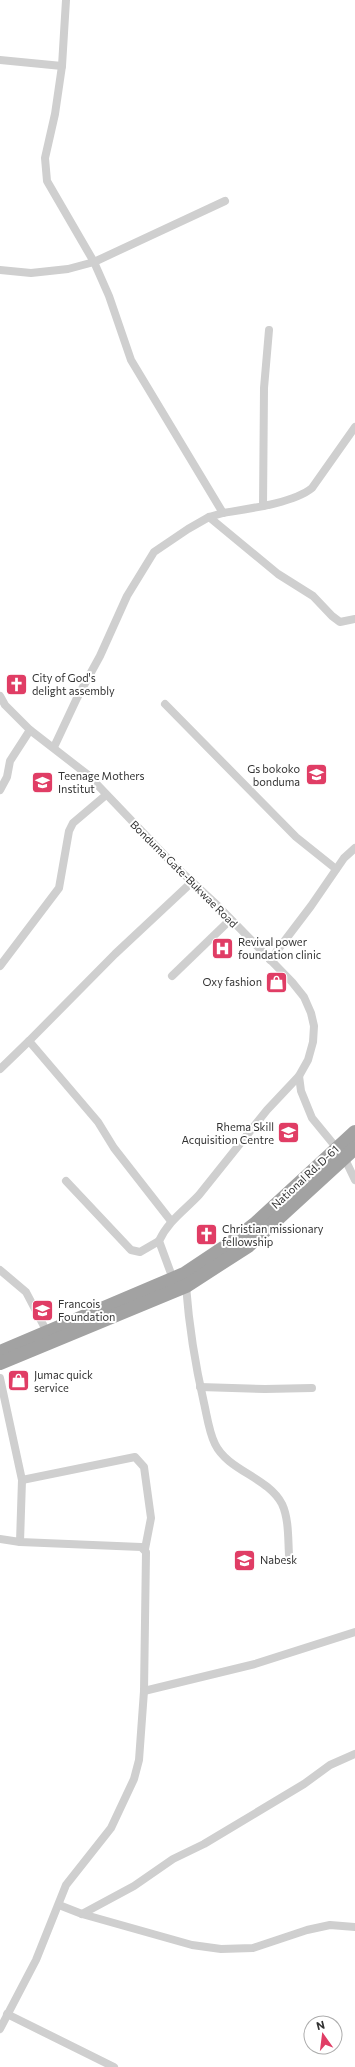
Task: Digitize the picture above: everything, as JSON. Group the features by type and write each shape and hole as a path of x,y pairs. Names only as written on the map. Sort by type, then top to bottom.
{"highway":[{"name":"National Rd. D-61","path":"0,1363 186,1286 248,1246 340,1152 355,1132"},
{"name":"National Rd. D-61","path":"0,1352 184,1274 229,1244 256,1223 340,1152 355,1148"}],"street":[{"path":"66,0 62,66 55,114 45,158 47,181 94,262 109,296 131,360 223,513"},
{"path":"0,60 62,66"},
{"path":"0,270 31,273 68,269 94,262 225,202"},
{"path":"263,506 264,388 269,330"},
{"path":"54,747 77,698 100,656 127,596 154,552 209,517 263,506 306,493 312,488 355,427"},
{"path":"209,517 278,574 313,596 332,616 340,622 355,620"},
{"name":"Bonduma Gate-Bukwae Road","path":"0,696 5,705 30,730 54,747 88,775 270,960 304,997 311,1012 314,1026 313,1042 308,1060 299,1076 267,1110 199,1195 187,1208 171,1221 159,1240"},
{"path":"164,704 296,837 336,869"},
{"path":"0,790 7,777 10,761 30,730"},
{"path":"0,966 59,888 69,831 73,823 106,795"},
{"path":"270,960 311,906 344,858 355,848"},
{"path":"0,1069 116,954 192,882"},
{"path":"172,976 230,920"},
{"path":"29,1040 98,1122 114,1148 171,1221"},
{"path":"299,1076 301,1091 312,1118 340,1152 355,1180"},
{"path":"66,1181 131,1250 140,1252 159,1240 173,1279"},
{"path":"0,1270 26,1292 47,1332"},
{"path":"186,1286 189,1318 200,1387 215,1444 224,1457 259,1481 275,1495 282,1504 286,1516 289,1555"},
{"path":"0,1378 22,1480 20,1542"},
{"path":"200,1387 265,1389 312,1388"},
{"path":"0,2029 36,1960 66,1885 111,1828 134,1779 139,1760 144,1691 145,1549 152,1518 144,1467 135,1457 22,1480"},
{"path":"0,1539 20,1542 141,1547 145,1549"},
{"path":"144,1691 256,1664 355,1632"},
{"path":"82,1914 134,1886 173,1859 204,1844 304,1784 330,1765 351,1756 355,1763"},
{"path":"59,1905 82,1914 192,1944 221,1949 253,1948 307,1930 330,1925 355,1927"},
{"path":"7,2014 114,2067"}],"place":[{"name":"City of God's delight assembly","path":"16,684"},
{"name":"Gs bokoko bonduma","path":"316,775"},
{"name":"Teenage Mothers Institut","path":"43,782"},
{"name":"Revival power foundation clinic","path":"223,948"},
{"name":"Oxy fashion","path":"277,982"},
{"name":"Rhema Skill Acquisition Centre","path":"289,1133"},
{"name":"Christian missionary fellowship","path":"207,1235"},
{"name":"Francois Foundation","path":"42,1310"},
{"name":"Jumac quick service","path":"18,1381"},
{"name":"Nabesk","path":"245,1560"}]}
